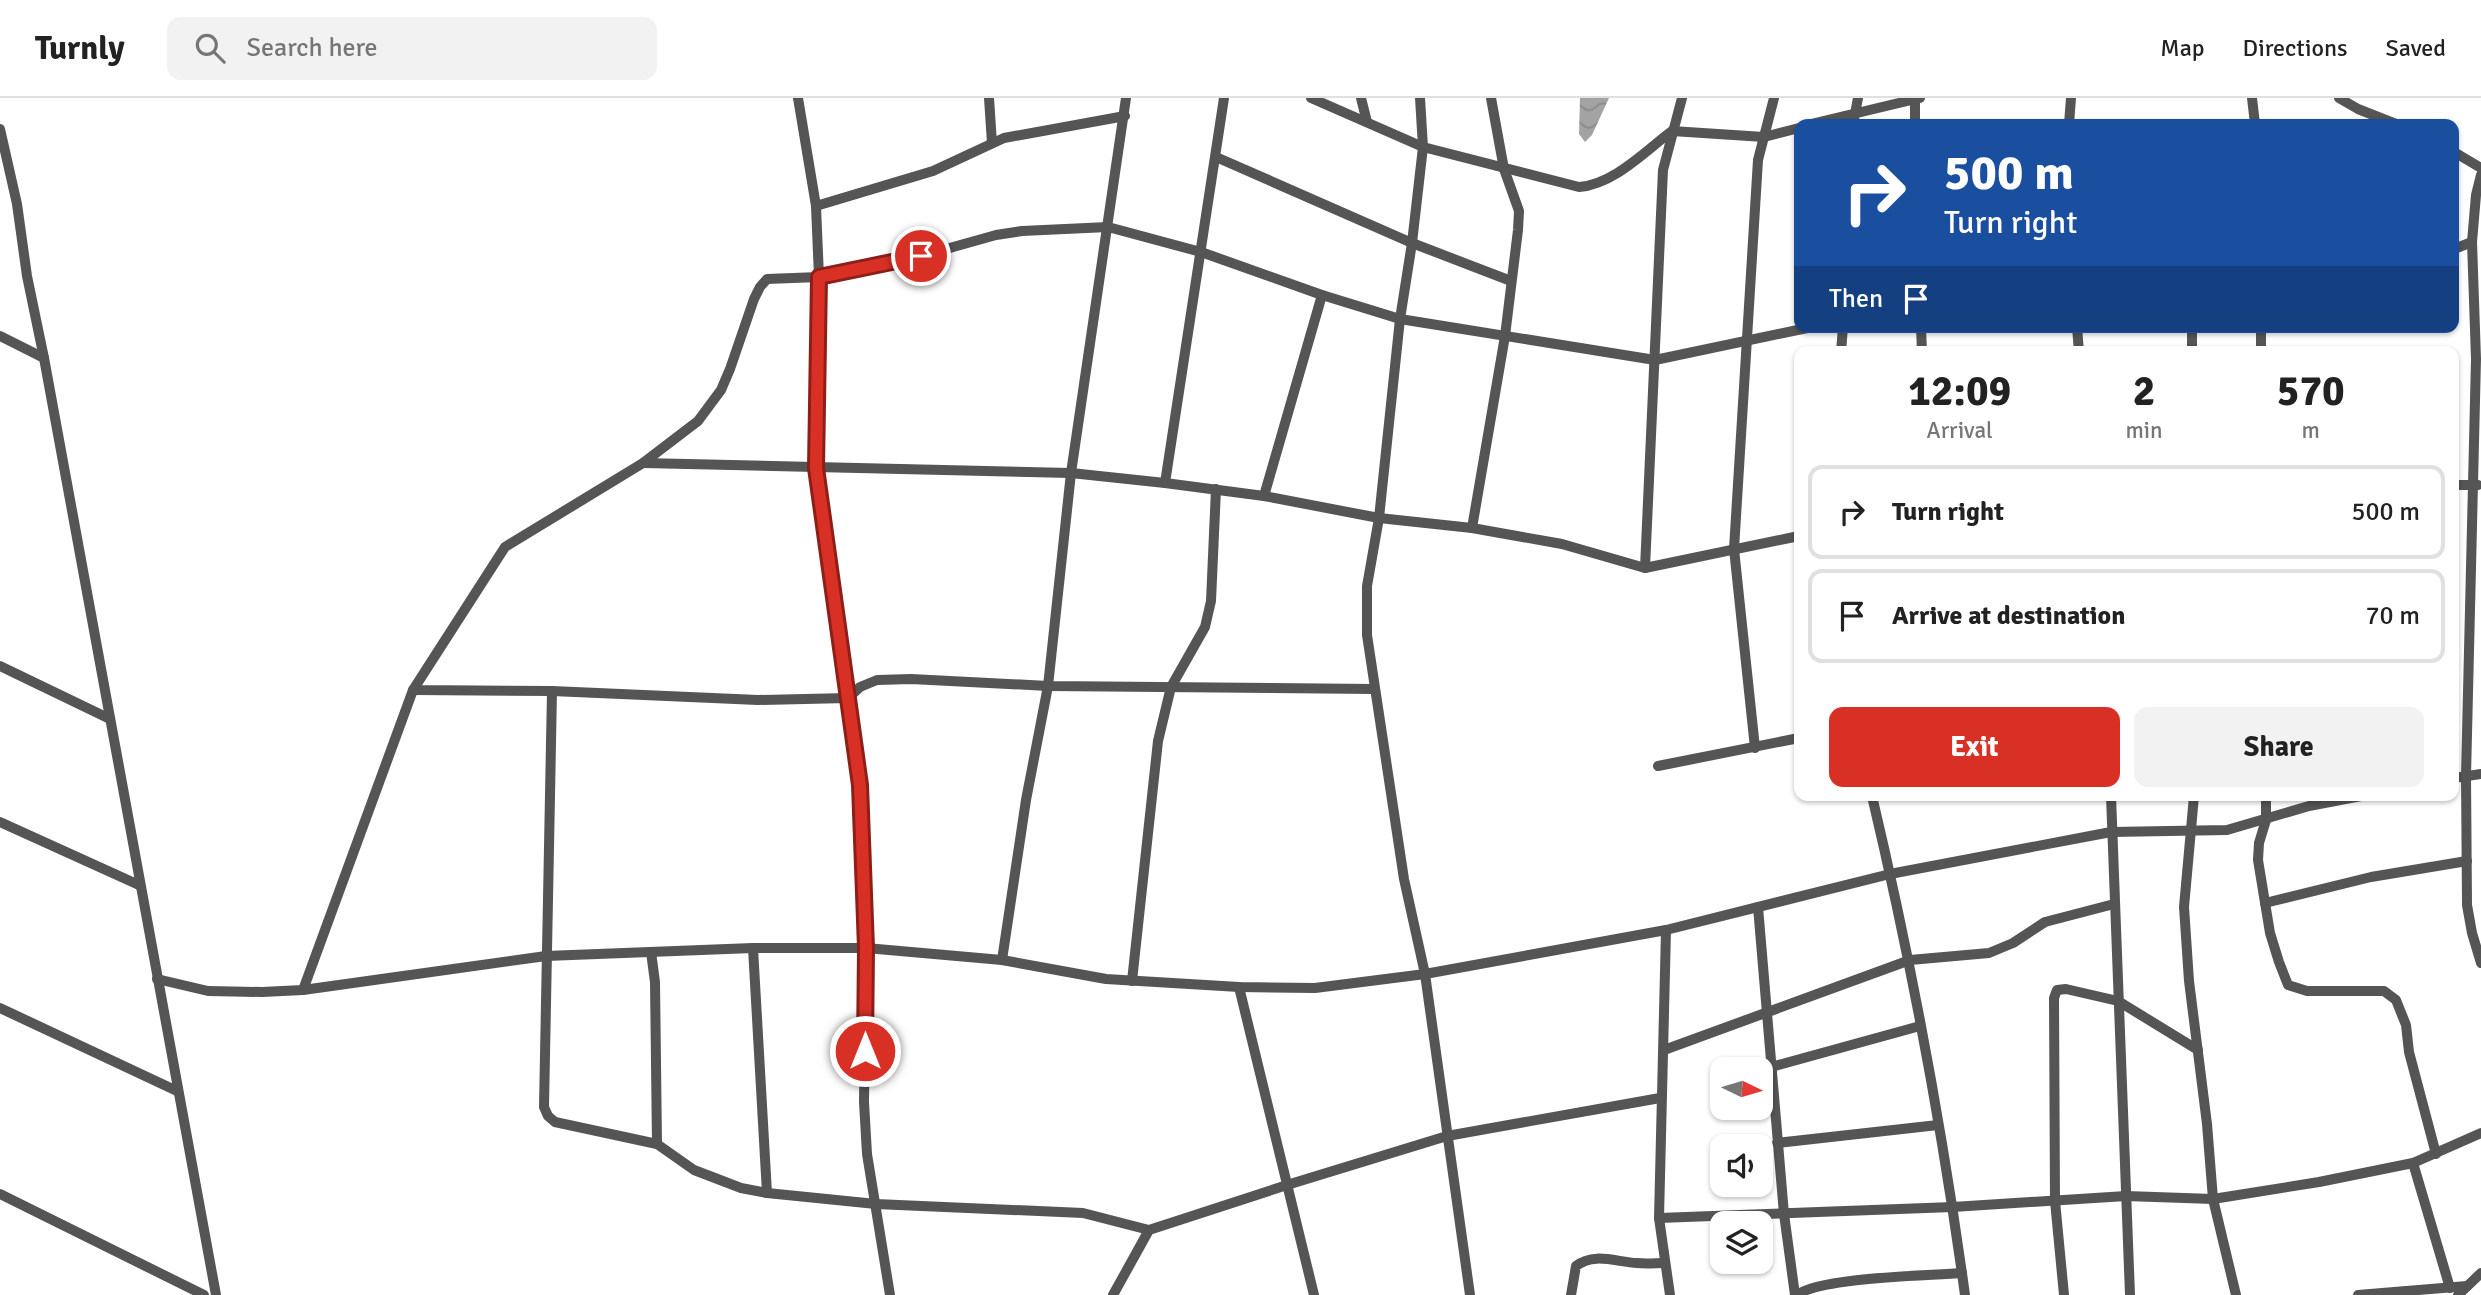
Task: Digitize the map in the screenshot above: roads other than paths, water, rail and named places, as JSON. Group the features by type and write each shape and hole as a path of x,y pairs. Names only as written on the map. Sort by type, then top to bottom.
{"street":[{"path":"799,98 816,206 819,277 816,468 861,791 866,948 864,1102 867,1154 890,1295"},
{"path":"989,98 992,144"},
{"path":"1002,960 1026,800 1048,687 1071,473 1126,98"},
{"path":"1165,483 1224,98"},
{"path":"1311,98 1423,147 1578,187 1588,186 1612,176 1672,131 1764,137 1794,129"},
{"path":"1361,98 1367,122"},
{"path":"1420,98 1423,147 1400,319 1378,518 1367,586 1367,635 1404,879 1425,974 1470,1295"},
{"path":"1472,527 1505,336 1519,211 1504,170 1491,98"},
{"path":"1645,568 1663,170 1682,98"},
{"path":"1755,748 1734,549 1758,160 1774,98"},
{"path":"1858,98 1854,118 1916,98 1915,119"},
{"path":"2069,119 2071,98"},
{"path":"2252,98 2254,119"},
{"path":"2339,98 2383,119"},
{"path":"816,206 933,171 1004,138 1125,116"},
{"path":"0,129 17,204 27,276 216,1295"},
{"path":"2459,155 2481,168"},
{"path":"1216,157 1412,243 1511,281"},
{"path":"2481,174 2476,195 2472,242 2478,328 2477,485 2466,776 2467,905 2481,962"},
{"path":"303,990 413,690 505,547 643,463 698,421 721,390 760,287 767,279 819,277 1022,231 1108,227 1201,252 1322,295 1400,319 1655,360 1794,331"},
{"path":"2459,247 2472,242"},
{"path":"1264,496 1322,295"},
{"path":"0,336 44,358"},
{"path":"643,463 1071,473 1264,496 1378,518 1472,527 1562,544 1645,568 1794,537"},
{"path":"2459,485 2477,485"},
{"path":"1132,982 1158,741 1171,687 1205,627 1211,601 1216,489"},
{"path":"0,666 110,719"},
{"path":"413,690 552,691 758,700 848,698 860,687 877,680 911,679 1048,687 1374,689"},
{"path":"552,691 544,1107 555,1122 657,1144 694,1170 741,1188 767,1193 876,1204 1083,1213 1149,1230 1447,1136 1660,1098"},
{"path":"1658,766 1794,739"},
{"path":"2459,777 2481,774"},
{"path":"1873,801 1910,960 1953,1207 1965,1295"},
{"path":"2111,801 2130,1295"},
{"path":"2194,801 2184,907 2189,981 2213,1199 2236,1295"},
{"path":"2266,801 2266,820 2259,843 2258,860 2276,953 2288,985 2307,991 2384,991 2396,1000 2406,1025 2409,1052 2437,1154"},
{"path":"157,979 208,991 303,990 546,956 753,948 866,948 1002,960 1132,982 1315,988 1425,974 1666,930 1890,874 2111,832 2227,830 2328,801"},
{"path":"0,822 139,885"},
{"path":"2265,903 2371,877 2467,862"},
{"path":"1664,1050 1910,960 1989,953 2013,943 2045,922 2114,904"},
{"path":"1758,907 1769,1057"},
{"path":"1666,930 1664,1050 1660,1098 1660,1218 1670,1295"},
{"path":"753,948 767,1193"},
{"path":"651,952 655,982 657,1144"},
{"path":"1239,987 1314,1295"},
{"path":"2064,1295 2055,1201 2054,998 2057,990 2066,989 2118,1000 2198,1050"},
{"path":"0,1008 177,1091"},
{"path":"1773,1066 1920,1026"},
{"path":"1773,1100 1784,1214 1796,1295 1812,1287 1836,1283 1962,1273"},
{"path":"1777,1143 1938,1125"},
{"path":"1660,1218 1953,1207 2126,1196 2213,1199 2413,1163 2481,1133"},
{"path":"2413,1163 2454,1291"},
{"path":"0,1194 204,1295"},
{"path":"1113,1295 1149,1230"},
{"path":"1571,1295 1576,1266 1582,1261 1603,1259 1665,1263"},
{"path":"2358,1295 2454,1291 2467,1286 2481,1273"}],"water":[{"path":"1580,98 1609,98 1592,135 1585,142 1579,134"}]}
